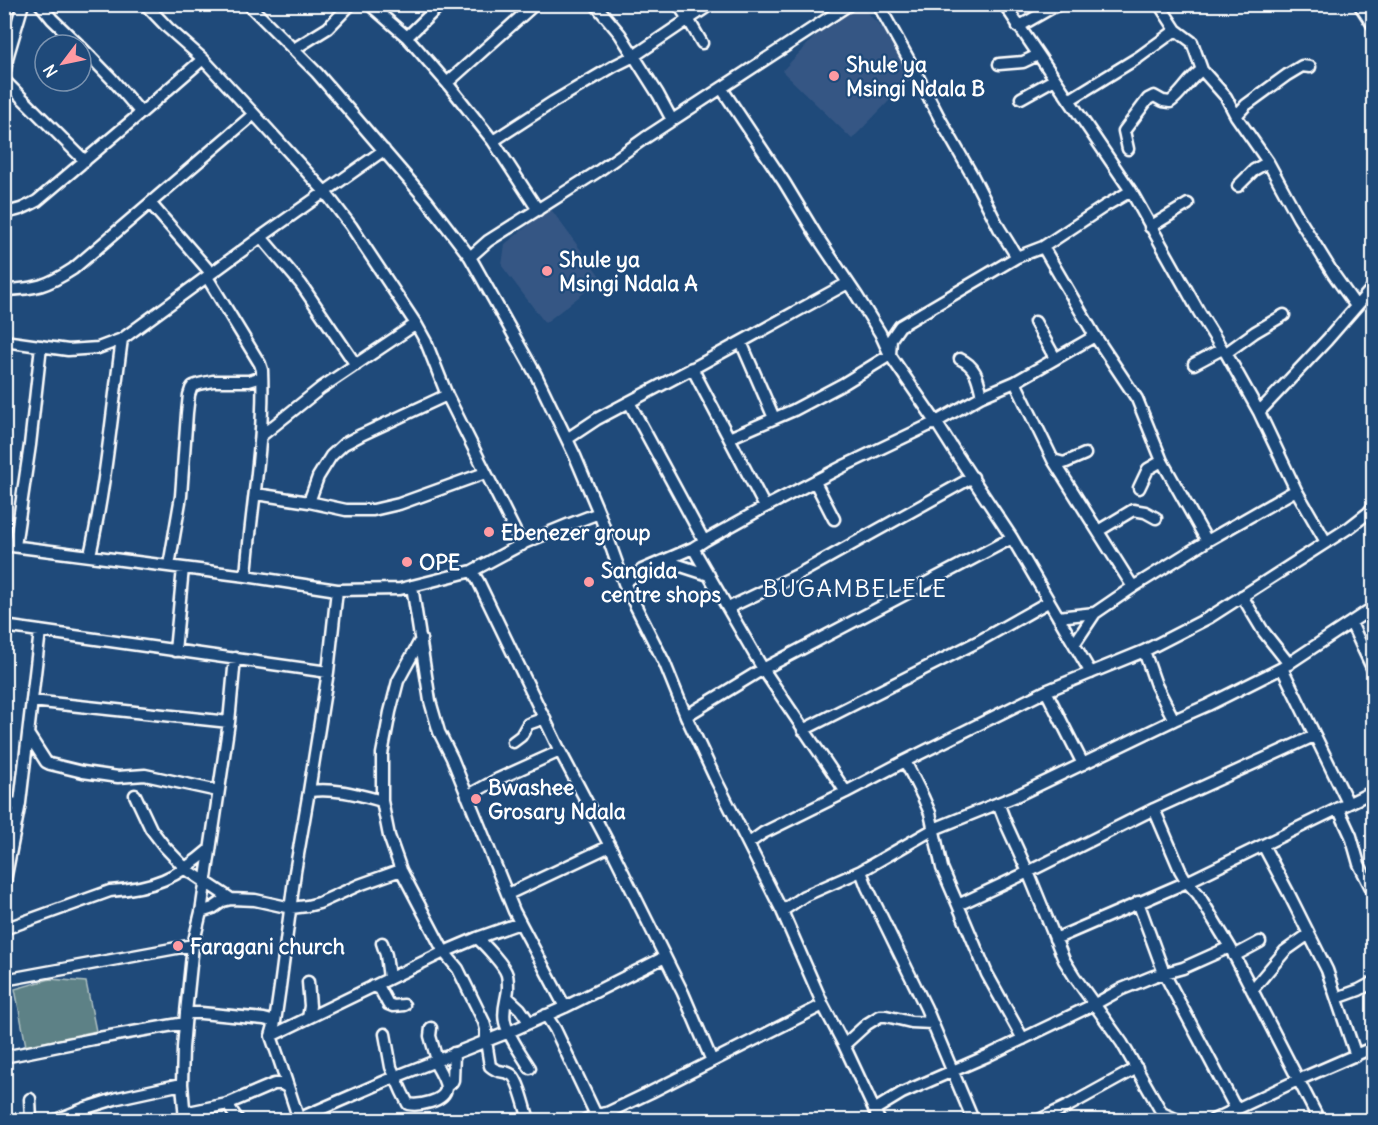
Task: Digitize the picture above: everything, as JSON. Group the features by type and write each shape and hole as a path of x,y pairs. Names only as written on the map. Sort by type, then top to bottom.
{"street":[{"path":"4,75 23,4"},
{"path":"40,4 66,33"},
{"path":"145,4 203,59 254,114 325,192 357,235 426,342 447,395 522,545"},
{"path":"248,4 294,49 384,150 470,257 536,375 567,439 599,513 624,583 665,664 716,780 782,911 823,1005 879,1120"},
{"path":"294,49 328,28 351,4"},
{"path":"369,4 407,37 447,83 493,141 538,210"},
{"path":"407,37 441,4"},
{"path":"447,83 535,4"},
{"path":"595,4 620,34 672,120"},
{"path":"678,4 702,43"},
{"path":"493,141 553,102 614,66 634,57 711,4"},
{"path":"470,257 488,241 850,4"},
{"path":"878,4 1017,258"},
{"path":"1004,4 1131,191 1259,412 1296,490 1326,542"},
{"path":"1018,27 1061,4"},
{"path":"1159,4 1176,30 1192,42 1202,70 1226,97 1236,116 1268,162 1298,217 1334,275 1356,306"},
{"path":"1359,4 1374,27"},
{"path":"1069,100 1139,57 1176,30"},
{"path":"999,64 1023,62 1038,55"},
{"path":"93,59 141,113"},
{"path":"4,212 21,210 37,201 203,59"},
{"path":"1236,116 1246,105 1287,75 1302,66 1310,67"},
{"path":"1128,149 1124,131 1148,99 1154,96 1170,102 1202,70"},
{"path":"1021,98 1055,79"},
{"path":"4,80 85,160"},
{"path":"722,89 880,333 890,355 1012,538 1091,673"},
{"path":"4,290 35,288 53,282 73,269 254,114"},
{"path":"98,348 122,339 384,150"},
{"path":"1238,186 1254,170 1268,162"},
{"path":"890,355 891,339 900,326 1017,258 1043,247 1131,191"},
{"path":"150,203 209,275 260,364 262,377 261,436 246,576"},
{"path":"1150,227 1188,204"},
{"path":"261,237 301,284 356,365"},
{"path":"1043,247 1095,336 1137,399 1162,461 1207,541"},
{"path":"567,439 597,419 848,283"},
{"path":"1259,412 1374,286"},
{"path":"1194,364 1224,351 1284,315"},
{"path":"1035,322 1055,358"},
{"path":"261,436 305,400 416,324"},
{"path":"880,333 895,331"},
{"path":"624,583 642,570 693,548 765,507 936,422 982,396 1015,382 1095,336"},
{"path":"90,555 102,493 122,339"},
{"path":"4,341 68,350 98,348 113,351 120,359"},
{"path":"741,342 774,418"},
{"path":"41,346 30,445 10,545 337,590 400,589 472,571 522,545 599,513"},
{"path":"729,438 794,410 890,355"},
{"path":"960,359 975,371 982,396"},
{"path":"692,368 765,507"},
{"path":"169,566 181,496 191,389 199,384 213,381 249,381 262,377"},
{"path":"1015,382 1053,460 1133,588"},
{"path":"309,502 318,477 331,456 344,444 447,395"},
{"path":"629,402 704,541"},
{"path":"1053,460 1064,464 1085,454"},
{"path":"1139,488 1148,469 1162,461"},
{"path":"256,494 346,510 373,510 399,504 485,473"},
{"path":"728,608 795,576 972,477"},
{"path":"814,482 834,519"},
{"path":"1075,644 1095,613 1207,541 1296,490"},
{"path":"749,843 763,833 905,760 1046,691 1144,651 1210,617 1358,521 1374,506"},
{"path":"1098,531 1133,510 1145,512 1156,518"},
{"path":"686,716 763,669 1012,538"},
{"path":"693,548 763,669 846,792"},
{"path":"663,562 709,575"},
{"path":"175,651 183,568"},
{"path":"472,571 683,993 712,1060"},
{"path":"412,586 430,701 439,732 452,758 520,923 565,1007"},
{"path":"337,590 328,672 271,1036 298,1120 395,1077 509,1032 665,957"},
{"path":"1242,596 1285,666 1343,806 1359,864 1369,872 1374,894"},
{"path":"803,730 979,641 1048,602"},
{"path":"782,911 804,896 861,871 934,829 1016,796 1285,666 1374,607"},
{"path":"1058,617 1095,613"},
{"path":"1351,623 1374,672"},
{"path":"4,626 328,672"},
{"path":"4,886 20,803 40,631"},
{"path":"421,639 398,681 382,754 382,801 389,836 401,870 444,952 458,969 478,1010 486,1029 490,1066 499,1072 514,1076 519,1085 529,1120"},
{"path":"1144,651 1156,685 1174,720"},
{"path":"235,658 201,912 193,945 185,1018 182,1084 185,1117 227,1104 274,1084 287,1087"},
{"path":"1046,691 1083,764"},
{"path":"32,701 228,722"},
{"path":"513,742 528,724 545,718"},
{"path":"28,734 46,762 50,764 118,777 145,776 218,790"},
{"path":"958,905 1154,809 1314,736"},
{"path":"467,796 498,779 560,751"},
{"path":"905,760 924,797 934,829 942,868 987,974 1023,1039"},
{"path":"309,791 326,789 346,791 382,801"},
{"path":"1055,939 1187,882 1374,791"},
{"path":"135,795 157,838 186,869 231,898 255,900 291,908 319,903 401,870"},
{"path":"998,802 1064,960 1122,1043 1163,1117 1178,1120"},
{"path":"4,804 20,803"},
{"path":"1154,809 1180,870 1198,894 1232,952 1319,1120"},
{"path":"1263,845 1327,970 1356,1056"},
{"path":"508,894 610,846"},
{"path":"4,929 110,891 149,885 173,877 210,849"},
{"path":"861,871 932,1023 974,1120"},
{"path":"840,879 867,887"},
{"path":"201,912 231,898"},
{"path":"1138,902 1164,974 1236,1109"},
{"path":"271,1036 444,952 520,923"},
{"path":"1252,990 1285,951 1310,934"},
{"path":"477,938 484,943 505,969 508,981 505,1023 530,1068"},
{"path":"874,1110 902,1093 1023,1039 1132,984 1260,942"},
{"path":"381,943 386,955 389,978"},
{"path":"4,980 193,945"},
{"path":"308,982 310,1006 308,1018"},
{"path":"1337,998 1374,982"},
{"path":"373,986 380,989 388,1004 404,1005"},
{"path":"507,997 520,1009 529,1022"},
{"path":"585,1120 604,1116 823,1005"},
{"path":"4,1058 185,1018 216,1014 275,1022"},
{"path":"546,1015 604,1116"},
{"path":"844,1045 867,1024 880,1016 911,1022 932,1023"},
{"path":"431,1028 430,1036 436,1060 446,1087"},
{"path":"386,1034 391,1067 408,1104 425,1104 441,1097 453,1080 454,1053"},
{"path":"1220,1119 1298,1080 1374,1047"},
{"path":"1039,1120 1137,1068"},
{"path":"56,1120 118,1098 182,1084"},
{"path":"30,1099 31,1120"},
{"path":"237,1118 239,1099"},
{"path":"227,1104 237,1118"}],"shaded area":[{"path":"846,4 859,5 922,67 852,139 782,71"},
{"path":"550,208 602,279 545,323 502,266 505,244"}],"green space":[{"path":"50,979 86,982 96,1031 26,1046 15,989"}],"place":[{"name":"Shule ya Msingi Ndala B","path":"834,76"},
{"name":"Shule ya Msingi Ndala A","path":"547,271"},
{"name":"Ebenezer group","path":"489,532"},
{"name":"OPE","path":"407,562"},
{"name":"Sangida centre shops","path":"589,582"},
{"name":"Bwashee Grosary Ndala","path":"476,799"},
{"name":"Faragani church","path":"178,946"}],"district":[{"name":"BUGAMBELELE","path":"855,588"}]}
